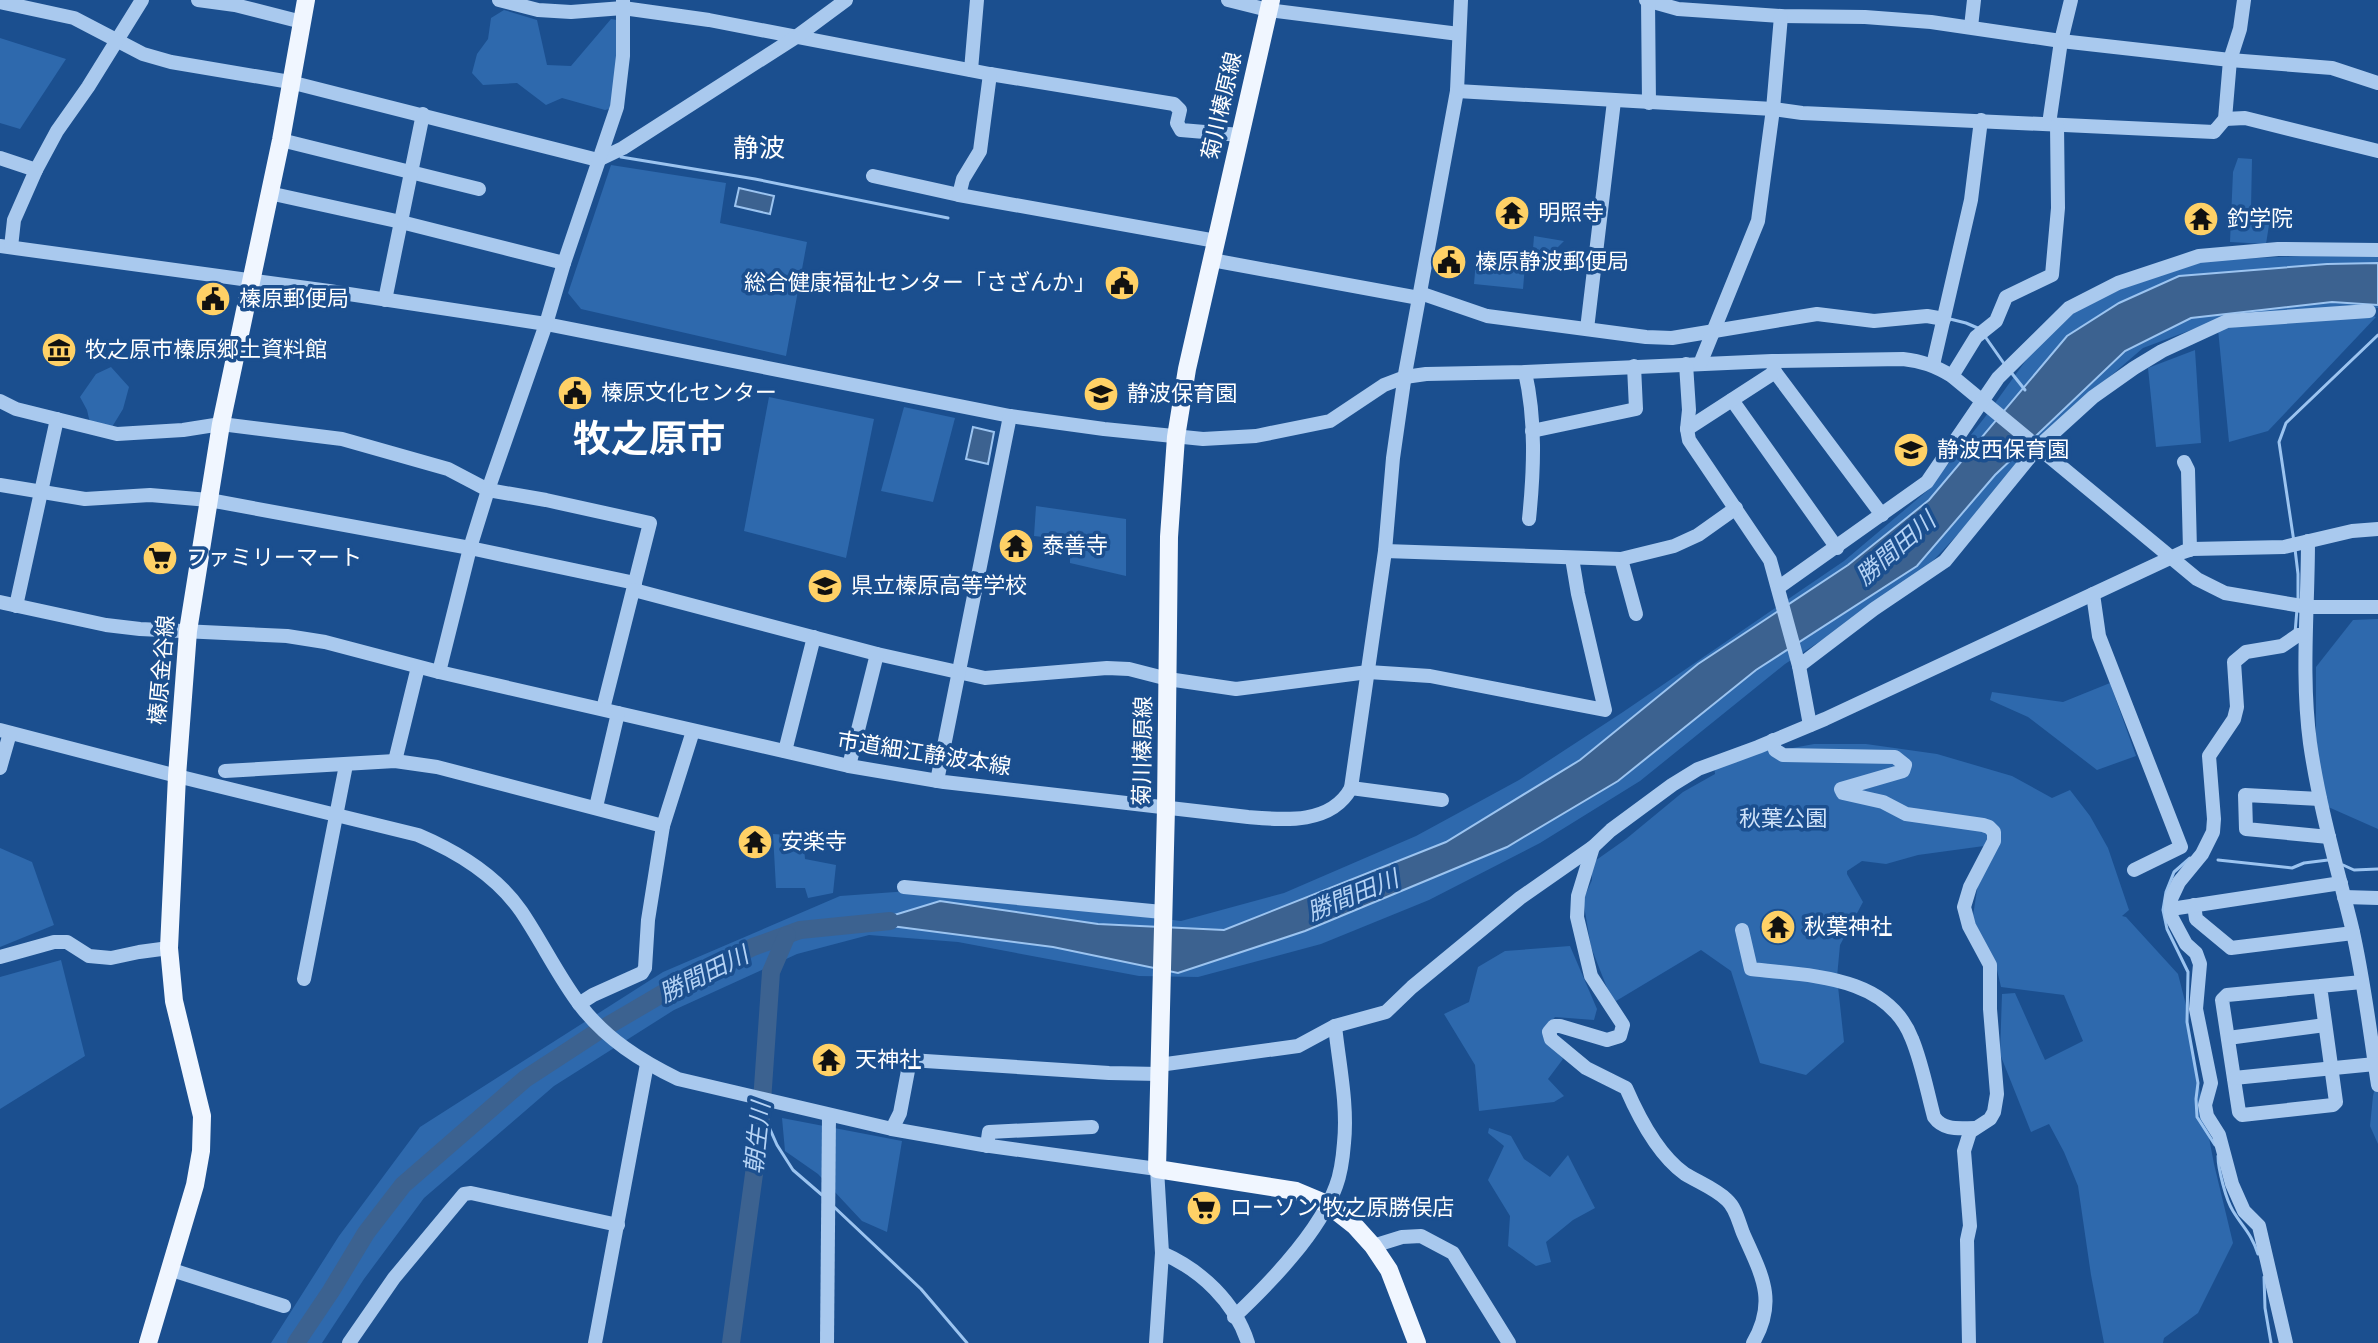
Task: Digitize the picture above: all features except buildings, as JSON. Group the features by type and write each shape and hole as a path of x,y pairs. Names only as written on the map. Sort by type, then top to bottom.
{"main road":[{"name":"榛原金谷線","path":"148,1343 195,1185 201,1151 202,1116 174,1001 169,948 188,631 221,424 281,140 306,0"},
{"name":"菊川榛原線","path":"1157,1169 1169,537 1176,437 1187,369 1270,5"},
{"path":"1157,1169 1296,1191 1327,1204 1355,1226 1389,1270 1417,1343"}],"street":[{"path":"142,0 57,131 14,220 6,247 546,324 1010,416 1203,439 1256,436 1330,421 1384,385 1405,377 1426,374 1693,364 1773,366 1903,359 1933,365 1952,376 2197,579 2225,593 2301,606 2378,607"},
{"path":"198,0 235,5 302,22"},
{"path":"499,0 538,10 571,12 623,4 990,74 1174,104 1180,110 1177,123 1181,130 1240,135"},
{"path":"0,2 74,18 143,54 171,62 290,82 598,160 623,148 796,37 846,0"},
{"path":"971,70 977,0"},
{"path":"1228,0 1459,34"},
{"path":"1442,800 1351,788 1385,551 1393,458 1405,377 1457,91 1461,0"},
{"path":"1649,103 1648,0 1678,9 1781,16 1865,17 1971,27 2061,41 2230,60 2332,68 2378,83"},
{"path":"1798,15 1802,0"},
{"path":"1971,27 1974,0"},
{"path":"1952,376 1982,332 1996,321 2006,297 2052,275 2058,208 2053,124 2061,41 2071,0"},
{"path":"1457,91 1879,117 2214,132 2225,119 2230,60 2240,29 2244,0"},
{"path":"439,672 488,490 617,107 623,56 623,4"},
{"path":"1781,16 1773,109 1758,221 1713,330 1693,364 1687,429 1689,440 1770,560 1799,666 1810,725"},
{"path":"959,195 963,179 980,151 990,74"},
{"path":"1587,329 1614,101"},
{"path":"385,300 423,114"},
{"path":"2225,119 2245,118 2378,151"},
{"path":"1933,365 1971,200 1981,120"},
{"path":"281,140 479,189"},
{"path":"0,158 36,170"},
{"path":"873,176 959,195 1216,241"},
{"path":"269,193 564,263"},
{"path":"1780,590 1927,482 1981,401 2008,368 2069,308 2118,283 2199,256 2278,249 2378,250"},
{"path":"1212,260 1420,295 1487,316 1646,337 1672,338 1817,314 1874,321 1927,316 1944,319"},
{"path":"1799,666 1874,609 1945,561 2038,447 2093,397 2134,368 2162,351 2227,321 2369,311"},
{"path":"1532,431 1636,409 1634,366"},
{"path":"1687,429 1732,400 1773,366"},
{"path":"1773,366 1882,515"},
{"path":"1525,372 1532,402 1533,483 1529,519"},
{"path":"1732,400 1837,548"},
{"path":"0,401 16,409 117,434 221,424 342,439 448,469 488,490 650,523 603,709"},
{"path":"937,781 1010,416"},
{"path":"16,606 57,419"},
{"path":"2184,462 2188,470 2190,550"},
{"path":"0,485 85,499 150,495 209,500 470,548 634,587 877,654 985,678 1107,668 1129,669 1168,679 1236,689 1368,672 1430,676 1605,710 1572,558"},
{"path":"1385,551 1621,559 1674,546 1698,535 1736,508"},
{"path":"892,1129 900,1113 910,1060 1109,1073 1159,1070 1298,1046 1335,1026 1386,1012 1520,898 1698,769 1810,725 2190,550 2299,543 2352,531 2378,529"},
{"path":"2299,543 2309,739 2320,799 2353,933 2378,1085"},
{"path":"1621,559 1636,614"},
{"path":"2093,594 2099,636 2181,847 2134,870"},
{"name":"市道細江静波本線","path":"0,602 106,625 287,636 325,642 418,667 693,731 849,766 937,781 1259,818 1299,819 1340,804 1351,788"},
{"path":"2286,1343 2259,1226 2244,1211 2232,1184 2219,1135 2207,1116 2205,1105 2211,1083 2196,1009 2200,964 2196,953 2178,932 2171,916 2171,899 2213,832 2209,756 2234,719 2237,707 2234,662 2246,652 2282,646 2298,635 2304,636"},
{"path":"785,751 814,637"},
{"path":"849,766 877,654"},
{"path":"395,761 418,667"},
{"path":"596,807 618,713"},
{"path":"582,1008 593,995 642,973 645,968 648,920 663,826 693,731"},
{"path":"0,768 5,732 418,835 447,847 500,886 520,910 582,1008 613,1039 643,1061 678,1079 892,1129 987,1146 1157,1169 1162,1253 1156,1343"},
{"path":"1773,740 1775,750 1783,755 1895,757 1905,765 1903,771 1841,789 1843,793 1883,802 1906,814 1983,825 1994,832 1994,841 1970,887 1964,907 1969,926 1990,965 1996,1081 1994,1112 1990,1119 1970,1132 1964,1151 1970,1226 1967,1240 1969,1343"},
{"path":"225,771 395,761 437,767 663,826"},
{"path":"304,979 346,765"},
{"path":"2320,799 2245,795 2246,829 2329,837"},
{"path":"1593,847 1578,896 1577,917 1591,976 1623,1025 1620,1036 1607,1040 1554,1026 1549,1032 1551,1039 1586,1068 1626,1088 1637,1115 1666,1155 1682,1171 1728,1200 1763,1274 1767,1300 1764,1319 1753,1343"},
{"path":"904,887 1162,912"},
{"path":"2171,909 2342,890 2378,898"},
{"path":"2194,905 2196,919 2231,948 2353,933"},
{"path":"1742,930 1751,969 1849,983 1871,991 1888,1004 1912,1037 1934,1117 1939,1125 1975,1128"},
{"path":"0,957 54,942 67,942 89,956 111,958 169,948"},
{"path":"2320,986 2336,1102 2333,1105 2242,1115 2239,1112 2222,1000 2227,995 2320,986 2362,982"},
{"path":"2228,1038 2325,1025"},
{"path":"1234,1317 1269,1284 1308,1236 1337,1185 1344,1142 1343,1096 1335,1026"},
{"path":"595,1343 618,1225 643,1061"},
{"path":"2234,1078 2375,1064"},
{"path":"827,1343 829,1115"},
{"path":"987,1146 989,1132 1092,1127"},
{"path":"349,1343 394,1278 464,1194 618,1225"},
{"path":"1373,1246 1402,1237 1421,1236 1453,1253 1509,1343"},
{"path":"1162,1253 1177,1260 1219,1291 1248,1343"},
{"path":"169,1269 284,1306"}],"green space":[{"path":"504,10 537,20 547,65 571,66 611,19 623,21 617,107 605,110 562,98 546,105 517,83 483,85 472,73 477,54 488,39 491,18"},
{"path":"0,38 66,59 20,129 0,123"},
{"path":"2238,158 2252,159 2251,209 2271,212 2266,244 2230,242 2233,172"},
{"path":"611,165 726,183 720,223 807,242 786,356 581,309 568,293"},
{"path":"1534,236 1564,241 1544,261 1532,262"},
{"path":"2378,252 2378,308 2270,314 2199,327 2143,348 2047,431 1975,516 1915,580 1785,664 1640,781 1540,843 1429,900 1321,944 1198,977 1139,976 958,942 869,935 797,954 674,1010 554,1086 424,1198 364,1279 322,1343 271,1343 339,1236 420,1127 663,972 840,896 923,890 1181,921 1284,893 1416,836 1519,780 1844,561 1927,491 2039,342 2079,308 2182,262"},
{"path":"1476,260 1525,265 1523,289 1474,284"},
{"path":"2362,312 2376,317 2268,431 2229,442 2218,329"},
{"path":"2195,350 2201,443 2156,447 2148,368"},
{"path":"111,367 129,387 123,409 112,427 90,423 80,397 96,374"},
{"path":"769,397 874,419 846,558 744,531"},
{"path":"904,407 955,418 933,502 881,491"},
{"path":"1036,506 1126,519 1126,576 1070,563 1070,540 1034,536"},
{"path":"2378,619 2378,829 2326,806 2316,739 2316,667 2353,620"},
{"path":"2110,683 2136,756 2097,770 2028,717 1990,700 1992,692 2063,702"},
{"name":"秋葉公園","path":"1814,744 1866,744 1937,754 2012,776 2052,798 2070,790 2090,816 2108,848 2129,910 2122,916 2178,974 2214,1164 2233,1243 2198,1313 2164,1338 2163,1343 2104,1343 2078,1186 2049,1124 2031,1132 2000,1054 2002,994 2015,993 2045,1060 2083,1041 2064,995 2001,987 1997,970 1972,922 1984,846 1918,855 1886,864 1862,861 1847,871 1863,902 1840,945 1837,977 1844,1042 1806,1075 1760,1063 1731,971 1701,950 1616,1001 1609,993 1591,947 1583,900 1592,880 1592,863 1683,792 1715,774 1714,763 1758,747 1777,751"},
{"path":"773,834 803,836 805,859 836,865 833,893 808,898 805,888 776,888"},
{"path":"0,848 32,862 54,925 0,947"},
{"path":"1570,946 1597,1009 1594,1020 1555,1017 1542,1032 1563,1059 1548,1079 1564,1096 1554,1102 1479,1111 1475,1065 1444,1014 1469,1002 1478,967 1505,951"},
{"path":"61,960 85,1056 0,1109 0,977"},
{"path":"2378,1074 2378,1144 2370,1126"},
{"path":"782,1118 902,1141 887,1232 862,1221 818,1174 785,1151"},
{"path":"1489,1128 1511,1136 1524,1159 1550,1177 1568,1155 1595,1208 1573,1220 1546,1242 1551,1262 1536,1266 1508,1246 1510,1216 1488,1180 1504,1146 1488,1133"}],"water":[{"path":"739,188 774,196 770,214 735,206"},
{"path":"2378,263 2378,305 2332,302 2191,318 2125,351 1995,475 1917,566 1756,670 1618,781 1507,847 1305,931 1178,973 1053,947 868,923 940,901 1098,924 1224,930 1446,842 1580,760 1698,664 1848,565 1929,500 2067,336 2119,303 2179,276"},
{"path":"973,427 994,432 988,464 966,459"}],"waterway":[{"path":"621,157 755,179 948,218"},
{"path":"1950,319 1980,329"},
{"path":"1984,335 2005,365"},
{"path":"2294,542 2279,442 2286,423 2378,335"},
{"path":"2010,371 2025,390"},
{"path":"2295,549 2298,601"},
{"path":"2295,633 2297,609"},
{"path":"2190,858 2174,872 2163,910 2167,929 2188,972 2187,1022 2198,1083 2197,1117 2215,1145"},
{"path":"2218,860 2292,868 2328,860"},
{"path":"2343,865 2354,870 2378,869"},
{"name":"勝間田川","path":"296,1343 366,1233 403,1185 525,1079 684,981 753,947 800,930 890,921"},
{"name":"朝生川","path":"731,1343 760,1130 771,972 787,935"},
{"path":"762,1111 777,1145 793,1170 822,1195"},
{"path":"2218,1156 2228,1200 2258,1254"},
{"path":"833,1206 921,1289 967,1343"},
{"path":"2264,1277 2271,1343"}],"place":[{"name":"明照寺","path":"1512,213"},
{"name":"釣学院","path":"2201,219"},
{"name":"榛原静波郵便局","path":"1449,262"},
{"name":"総合健康福祉センター「さざんか」","path":"1122,283"},
{"name":"榛原郵便局","path":"213,299"},
{"name":"牧之原市榛原郷土資料館","path":"59,350"},
{"name":"榛原文化センター","path":"575,393"},
{"name":"静波保育園","path":"1101,394"},
{"name":"静波西保育園","path":"1911,450"},
{"name":"泰善寺","path":"1016,546"},
{"name":"ファミリーマート","path":"160,558"},
{"name":"県立榛原高等学校","path":"825,586"},
{"name":"安楽寺","path":"755,842"},
{"name":"秋葉神社","path":"1778,927"},
{"name":"天神社","path":"829,1060"},
{"name":"ローソン 牧之原勝俣店","path":"1204,1208"}],"district":[{"name":"静波","path":"759,148"},
{"name":"牧之原市","path":"649,440"}]}
